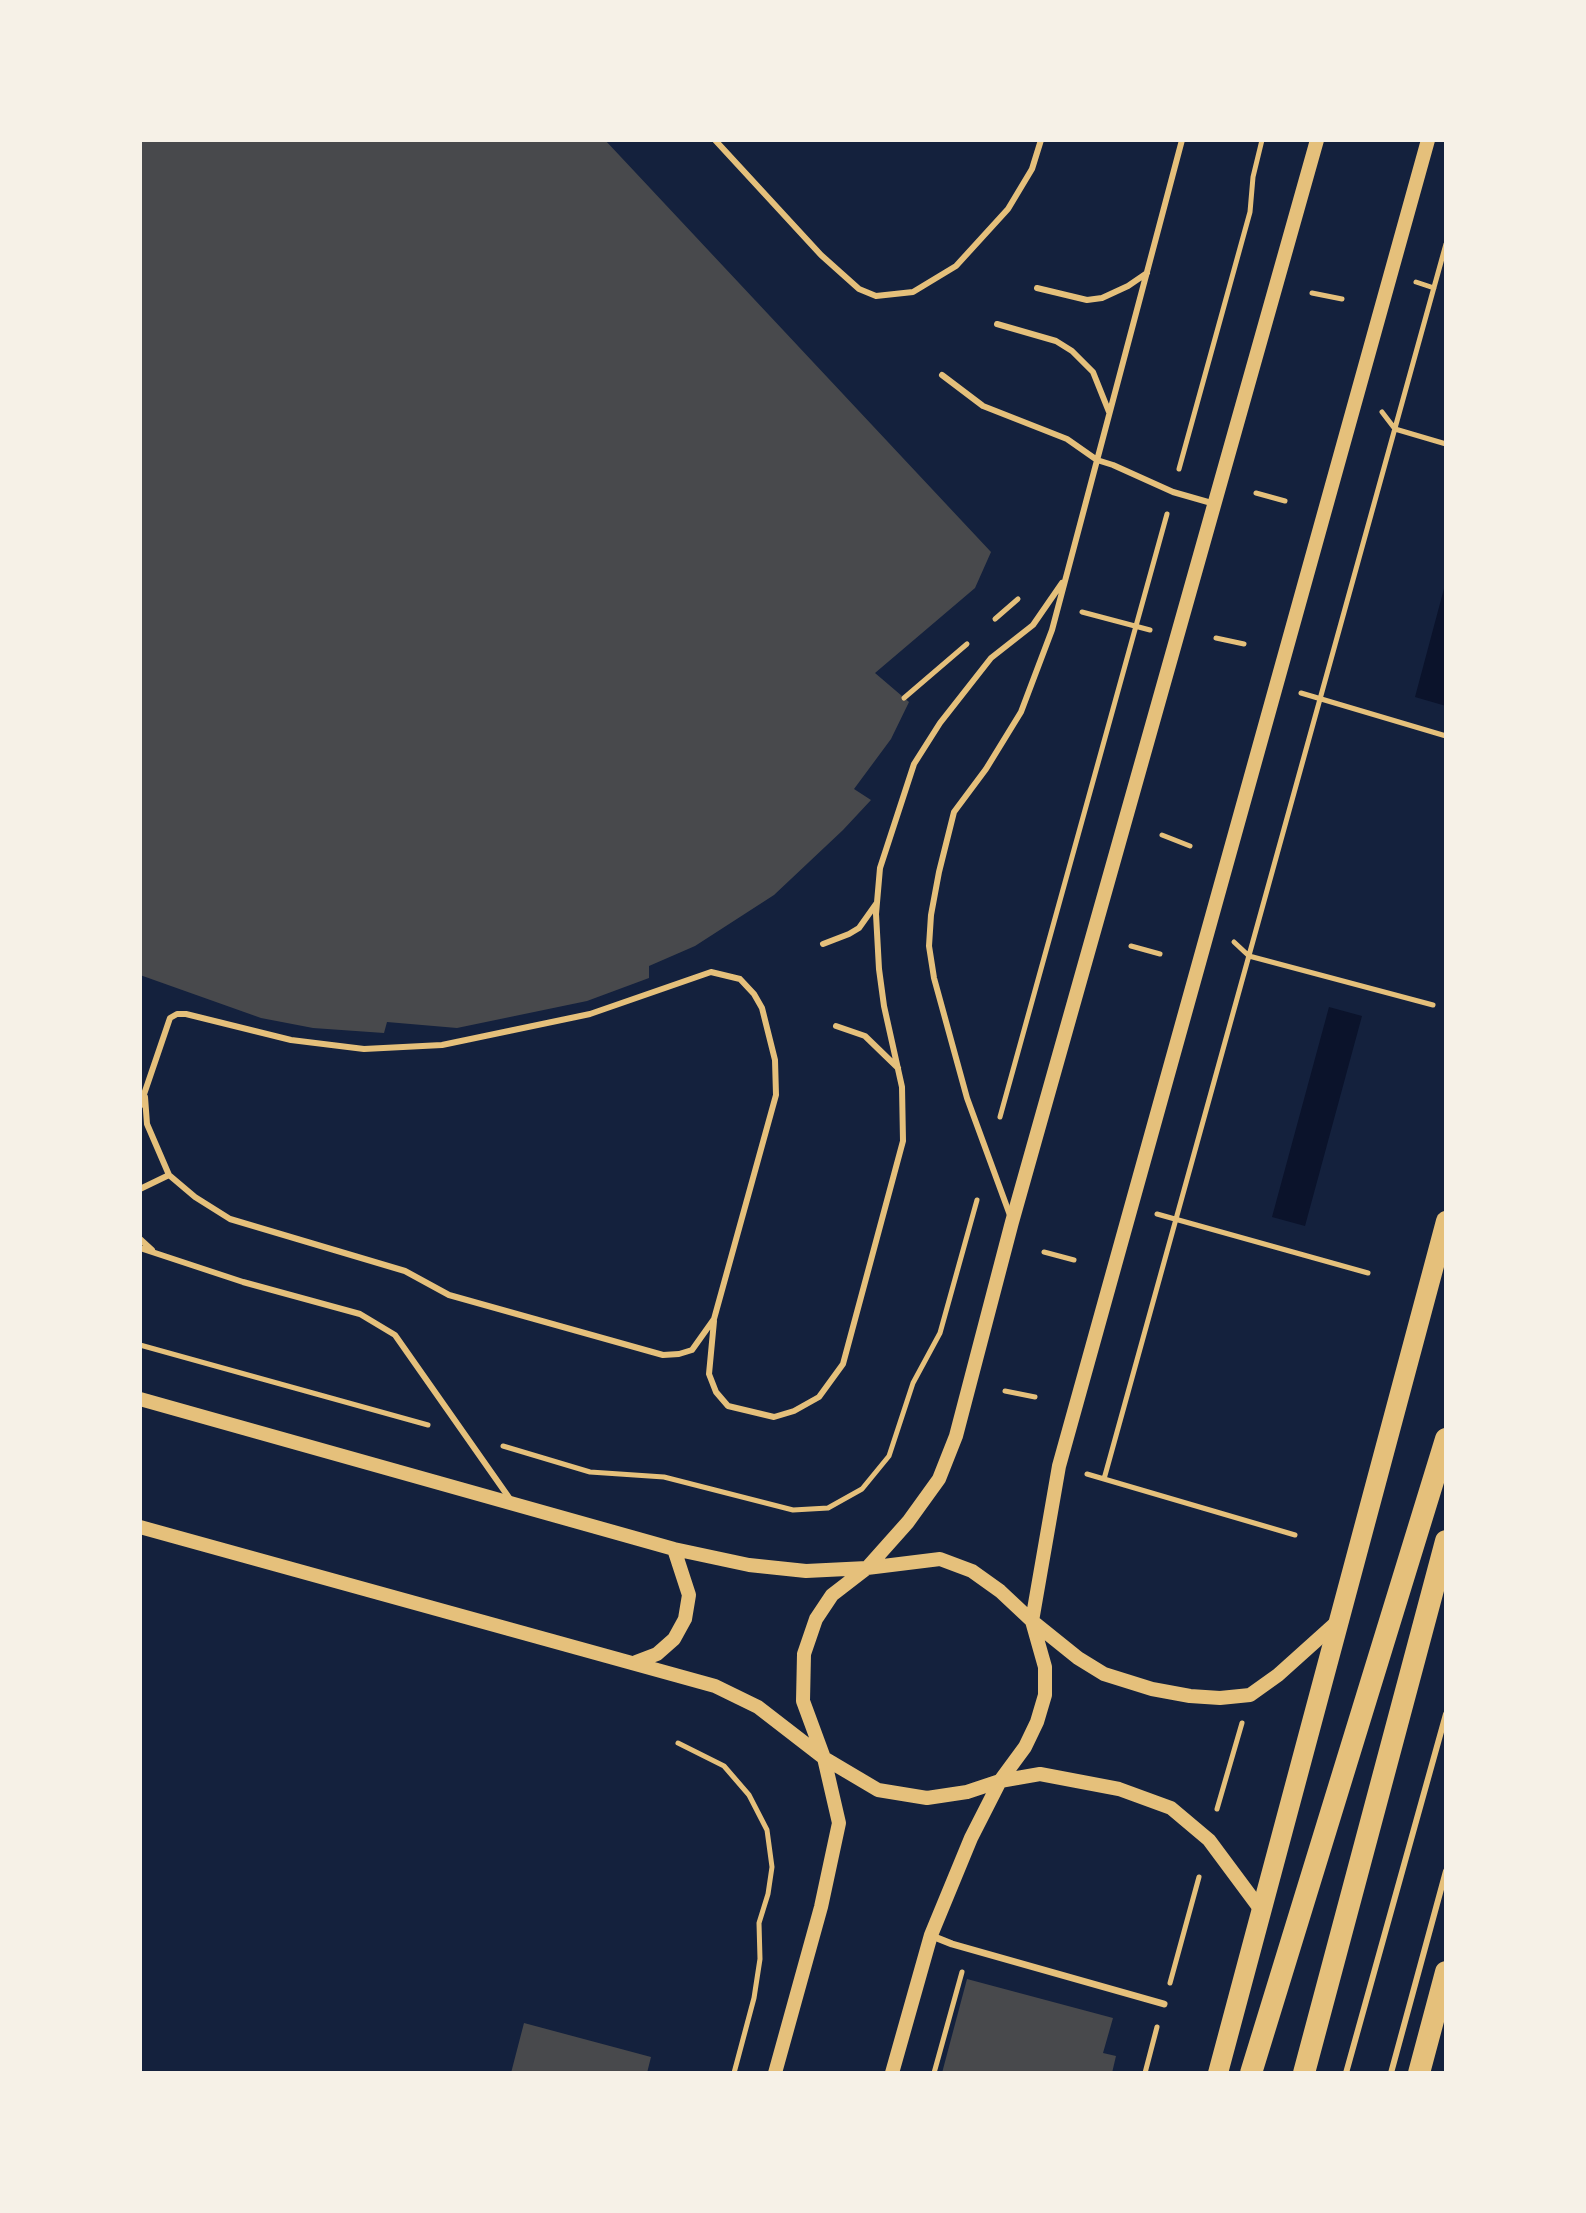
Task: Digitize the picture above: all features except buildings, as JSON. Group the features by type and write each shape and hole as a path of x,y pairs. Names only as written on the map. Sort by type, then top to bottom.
{"highway":[{"path":"1251,2073 1446,1439"},
{"path":"1304,2073 1446,1541"},
{"path":"1419,2073 1446,1972"}],"main road":[{"path":"1218,2073 1446,1221"}],"street":[{"path":"775,2073 821,1907 839,1823 824,1758 803,1701 804,1654 816,1619 832,1595 867,1568 908,1522 939,1479 956,1436 1012,1222 1317,140"},
{"path":"892,2073 931,1935 971,1838 1000,1781 1025,1747 1045,1695 1045,1667 1032,1621 1059,1466 1428,140"},
{"path":"140,1399 674,1549 749,1565 806,1571 867,1568 940,1559 972,1571 1078,1658 1104,1674 1152,1689 1220,1698 1250,1695 1278,1675 1337,1622"},
{"path":"140,1527 715,1686 758,1707 824,1758 878,1790 927,1798 967,1792 1000,1781 1040,1774 1119,1789 1171,1808 1209,1840 1261,1910"},
{"path":"636,1662 657,1654 674,1639 685,1619 689,1595 674,1549"},
{"path":"931,1935 952,1944 1164,2004"}],"lane":[{"path":"715,140 821,255 859,289 876,296 913,292 956,266 1008,209 1032,169 1041,140"},
{"path":"1012,1222 959,1072 934,978 929,946 931,915 954,812 986,769 1021,712 1052,630 1182,140"},
{"path":"1037,288 1087,300 1102,298 1147,273"},
{"path":"997,324 1056,341 1072,351 1093,372 1109,413"},
{"path":"942,375 983,406 1067,439 1097,460 1173,492 1215,504"},
{"path":"140,1106 170,1018 180,1013 291,1040 364,1049 442,1045 590,1014 711,972 740,979 762,1008 775,1060 776,1095 714,1319 709,1374 716,1392 728,1406 774,1417 794,1411 819,1397 843,1364 903,1141 903,1100 879,969 880,868 914,764 963,691 991,658 1033,625 1066,576"},
{"path":"823,944 859,928 878,901"},
{"path":"836,1026 865,1036 898,1068"},
{"path":"144,1093 147,1124 169,1175 195,1197 230,1219 405,1271 449,1295 663,1355 692,1350 714,1319"},
{"path":"140,1189 169,1175"},
{"path":"140,1239 158,1255"},
{"path":"140,1248 360,1314 395,1335 512,1502"},
{"path":"1346,2073 1446,1714"},
{"path":"1391,2073 1446,1871"}],"path":[{"path":"1104,1479 1446,244"},
{"path":"1312,293 1342,299"},
{"path":"1356,399 1376,405 1395,429 1446,444"},
{"path":"1256,493 1285,501"},
{"path":"1216,638 1244,644"},
{"path":"1276,685 1446,736"},
{"path":"1162,835 1190,846"},
{"path":"1207,932 1230,938 1249,956 1433,1005"},
{"path":"1131,946 1160,954"},
{"path":"1130,1207 1368,1273"},
{"path":"1044,1252 1074,1260"},
{"path":"1005,1391 1035,1397"},
{"path":"1059,1466 1295,1535"},
{"path":"1145,2073 1250,1695"},
{"path":"678,1743 724,1766 749,1795 767,1830 772,1867 759,1923 760,1959 734,2073"},
{"path":"934,2073 968,1947"}],"water":[{"path":"1446,581 1446,706 1415,697"},
{"path":"1329,1007 1362,1016 1305,1226 1272,1217"}]}
